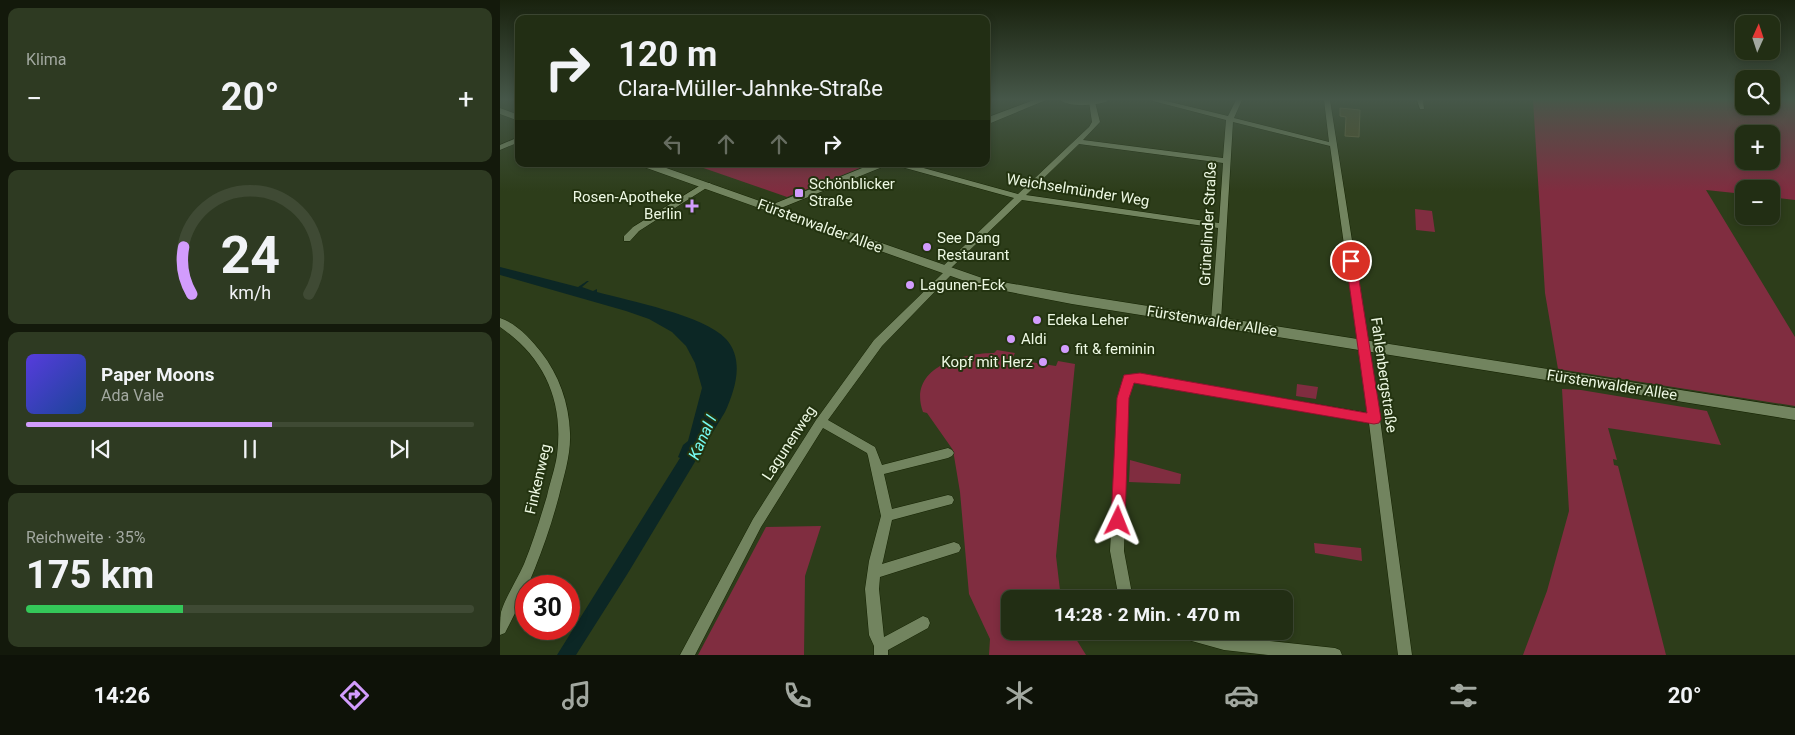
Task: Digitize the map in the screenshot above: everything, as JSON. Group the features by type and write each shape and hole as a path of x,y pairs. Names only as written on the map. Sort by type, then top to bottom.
{"main road":[{"name":"Fürstenwalder Allee","path":"653,167 984,283 1216,322 1795,414"},
{"path":"772,209 873,167"}],"street":[{"name":"Lagunenweg","path":"687,655 757,523 820,423 878,343 1020,197 1088,131"},
{"name":"Grünelinder Straße","path":"1216,322 1229,131"},
{"path":"1276,131 1334,145"},
{"name":"Fahlenbergstraße","path":"1332,131 1364,345 1405,655"},
{"path":"500,148 515,141"},
{"path":"1078,142 1226,161"},
{"name":"Weichselmünder Weg","path":"913,167 1020,197 1222,226"},
{"path":"627,239 636,229 707,186"},
{"name":"Finkenweg","path":"500,628 525,579 543,532 562,456 564,431 564,416 557,390 547,366 530,344 503,327"},
{"path":"1124,590 1117,551 1123,398 1129,378 1140,378 1374,419"},
{"path":"820,423 829,425 871,450 877,472 888,516 876,561 876,572 872,589 876,635 881,650 923,623"},
{"path":"877,472 948,453"},
{"path":"888,516 948,500"},
{"path":"876,572 954,548"},
{"path":"1217,640 1233,644 1335,655"}],"shaded area":[{"path":"1535,131 1735,131 1735,170 1780,170 1780,131 1795,131 1795,200 1780,198 1780,180 1735,180 1735,193 1706,190 1795,337 1795,406 1558,369 1545,293"},
{"path":"701,167 862,167 787,197"},
{"path":"1415,209 1432,211 1435,232 1416,230"},
{"path":"997,350 1015,353 1012,359 1056,366 1058,361 1075,364 1056,556 1060,590 1001,590 1001,640 1077,640 1086,655 989,655 990,639 969,594 960,492 953,450 927,413 923,412 920,397 923,384 930,374 940,366 967,356 994,353"},
{"path":"1297,384 1318,387 1316,399 1296,396"},
{"path":"1562,389 1581,390 1707,411 1721,445 1608,428 1617,460 1613,459 1614,465 1618,466 1666,655 1523,655 1547,591 1569,511"},
{"path":"1130,460 1181,474 1180,484 1129,482"},
{"path":"821,526 805,576 804,655 698,655 766,527"},
{"path":"1314,543 1361,548 1362,561 1315,553"}],"water":[{"name":"Kanal I","path":"500,267 578,287 589,281 582,287 593,291 597,289 597,292 684,316 715,330 726,339 732,347 737,366 735,385 725,412 576,655 557,655 566,640 580,640 580,618 680,458 678,457 683,445 688,441 702,388 695,363 686,346 672,332 649,319 500,275"}],"building":[{"path":"1345,131 1359,131 1359,137 1345,136"}],"place":[{"name":"Schönblicker Straße","path":"799,193"},
{"name":"Rosen-Apotheke Berlin","path":"692,206"},
{"name":"See Dang Restaurant","path":"927,247"},
{"name":"Lagunen-Eck","path":"910,285"},
{"name":"Edeka Leher","path":"1037,320"},
{"name":"Aldi","path":"1011,339"},
{"name":"fit & feminin","path":"1065,349"},
{"name":"Kopf mit Herz","path":"1043,362"}],"route":[{"path":"1118,521 1123,398 1129,378 1140,378 1359,418 1374,419 1351,261"}]}
